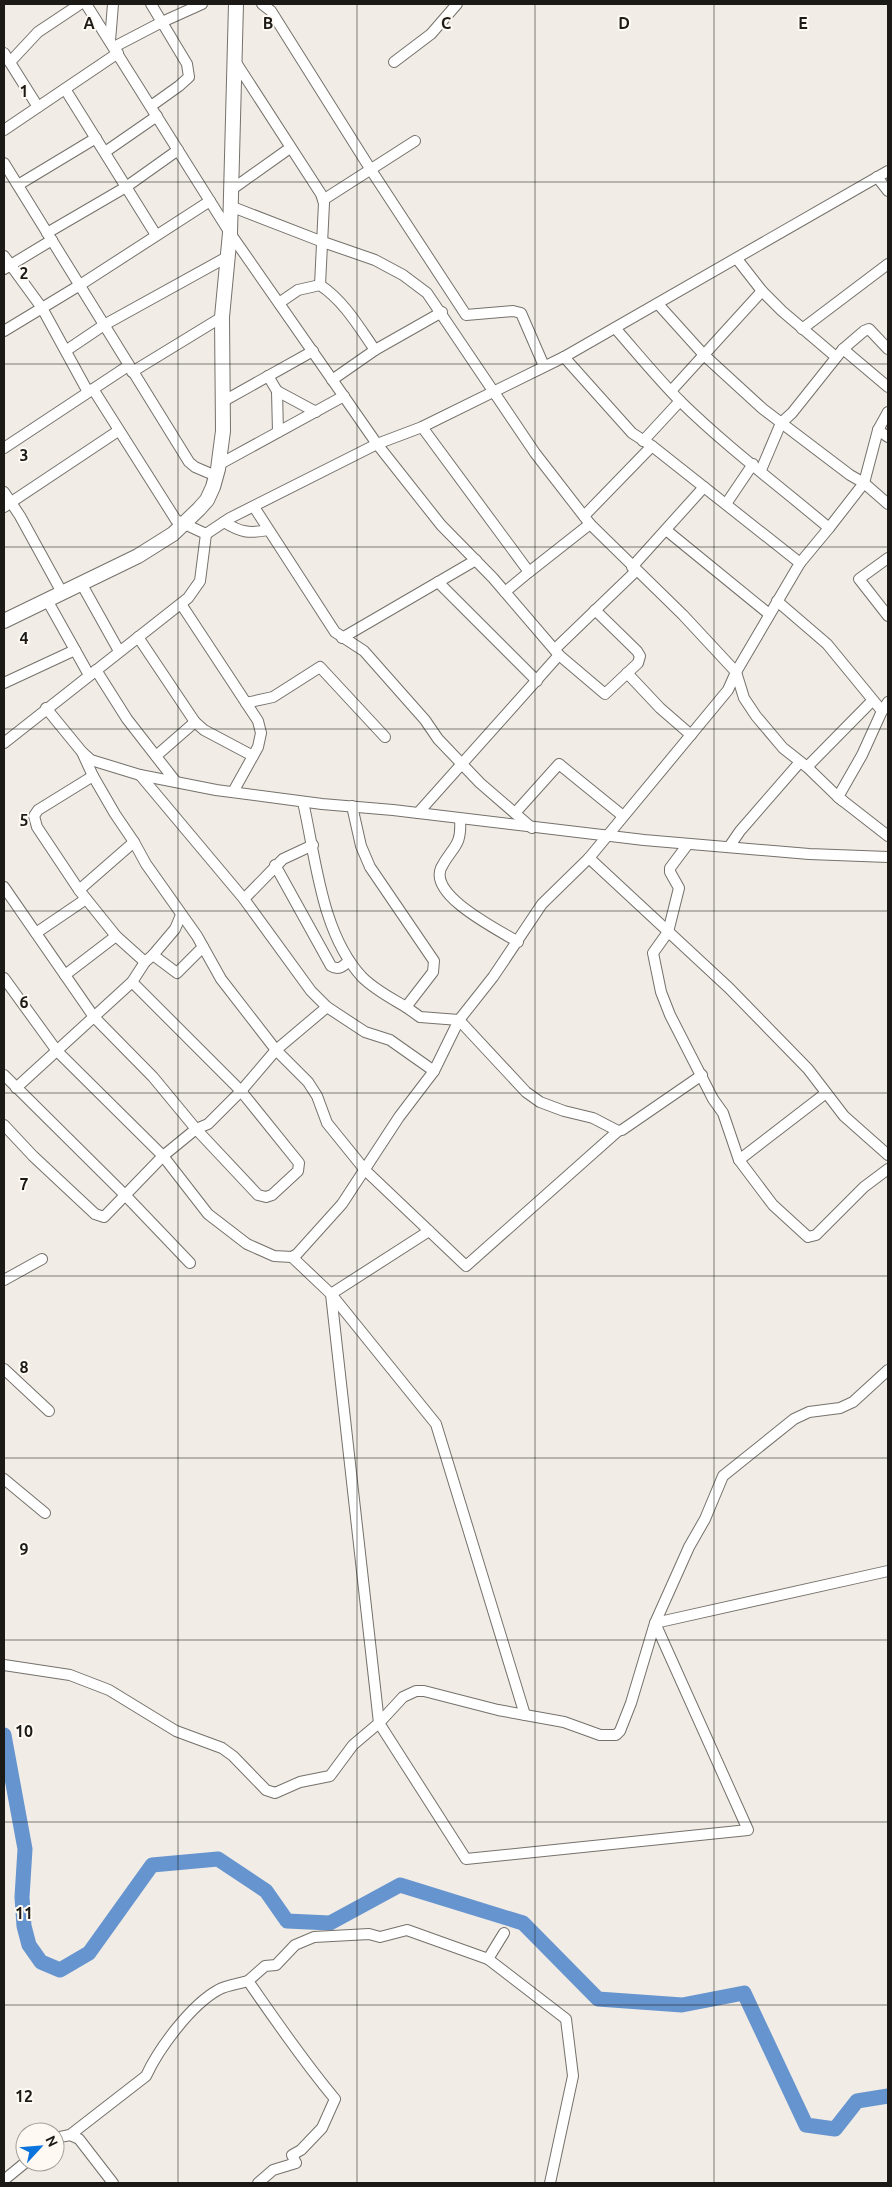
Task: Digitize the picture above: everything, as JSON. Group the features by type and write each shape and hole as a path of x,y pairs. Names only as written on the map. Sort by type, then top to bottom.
{"main road":[{"path":"4,621 138,556 173,534 214,469 216,431 222,417 222,317 230,233 236,4"},
{"path":"4,614 181,522"}],"street":[{"path":"10,62 38,32 80,4"},
{"path":"86,4 230,233 377,444 441,524 476,560 557,652 605,694 638,663 640,656 595,610"},
{"path":"113,4 114,47"},
{"path":"151,4 187,64 189,77 151,106"},
{"path":"4,130 65,89 114,47 202,4"},
{"path":"262,4 270,11 466,315 512,311 521,313 544,366"},
{"path":"394,62 431,34 458,4"},
{"path":"4,53 38,108"},
{"path":"234,60 323,200 320,285"},
{"path":"65,89 156,235"},
{"path":"105,152 157,116"},
{"path":"18,185 96,138"},
{"path":"323,200 416,142"},
{"path":"231,190 290,148"},
{"path":"7,267 178,150"},
{"path":"4,163 130,369 189,462 195,467 214,469 344,396"},
{"path":"4,741 188,598 200,581 206,534 224,522 377,444 422,427 492,390 564,357 888,171"},
{"path":"877,177 888,191"},
{"path":"4,331 80,285 210,201"},
{"path":"230,206 375,260 403,275 427,293 442,312 535,453 587,520 634,569 683,615 736,672 744,698 756,716 784,748 804,764 838,797 888,835"},
{"path":"4,256 7,267 42,308 90,390 181,522 206,534"},
{"path":"67,350 104,325 227,257"},
{"path":"737,259 762,291 802,329 888,387"},
{"path":"802,329 888,264"},
{"path":"279,303 298,290 320,285 329,291 352,316 375,350"},
{"path":"671,391 762,291"},
{"path":"658,304 704,355 781,423 850,476 864,483 888,504"},
{"path":"332,380 375,350 442,312"},
{"path":"4,448 90,390 222,317"},
{"path":"615,328 680,401 729,446 757,467 828,528"},
{"path":"726,504 757,467 781,423 792,413 840,353 864,331 869,330 888,349"},
{"path":"222,402 313,351"},
{"path":"564,357 632,432 800,563"},
{"path":"268,376 277,391 278,432"},
{"path":"277,391 316,412"},
{"path":"643,441 680,401"},
{"path":"4,978 57,1051 163,1156 208,1214 247,1244 274,1256 292,1257 297,1254 342,1204 399,1117 434,1071 459,1020 494,977 542,904 589,858 605,836 728,690 736,672 800,563 864,483 878,430 888,412"},
{"path":"422,427 529,572"},
{"path":"878,430 888,437"},
{"path":"7,504 118,431"},
{"path":"505,592 587,520 652,446"},
{"path":"418,813 537,681 557,652 634,569 704,487"},
{"path":"4,492 7,504 59,587"},
{"path":"254,507 335,632 364,651 425,720 438,739 462,764 532,828"},
{"path":"224,522 239,531 258,532 268,530"},
{"path":"666,530 769,614"},
{"path":"888,558 859,579 888,616"},
{"path":"342,638 476,560"},
{"path":"438,582 537,681"},
{"path":"82,583 119,651"},
{"path":"46,600 75,650 176,782"},
{"path":"777,601 827,644 872,701 885,706 862,755 838,797"},
{"path":"181,604 258,721 262,733 253,756 233,792"},
{"path":"138,637 195,722 204,730 253,756"},
{"path":"4,683 75,650"},
{"path":"246,703 273,697 320,667 385,736"},
{"path":"627,673 660,708 691,735"},
{"path":"729,848 740,831 804,764 872,701"},
{"path":"46,708 82,752 91,760 140,775 176,782 303,802 418,813 605,836 809,854 888,857"},
{"path":"156,756 195,722"},
{"path":"82,752 93,776 146,864 190,926 221,979 276,1050 308,1082 317,1096 327,1123 365,1170 466,1266 618,1131 702,1075"},
{"path":"515,813 559,764 623,816"},
{"path":"140,775 244,899 311,991 327,1007 365,1032 390,1040 434,1071"},
{"path":"93,776 38,810 34,816 37,827 79,890 116,936 149,958 177,973 203,947"},
{"path":"303,802 330,921 342,950 363,978 381,993 406,1007 420,1018 459,1020 526,1092 540,1102 564,1111 593,1118 618,1131"},
{"path":"352,806 361,846 370,867 434,961 433,972 406,1007"},
{"path":"460,819 459,842 441,869 440,880 450,896 460,906 518,942"},
{"path":"79,890 134,842"},
{"path":"688,844 670,868 670,872 679,888 668,932 653,953 657,976 670,1015 722,1113 740,1160 773,1205 804,1234 812,1237 864,1187 888,1169"},
{"path":"244,899 275,865 313,845"},
{"path":"589,858 729,988 808,1069 844,1116 865,1137 888,1155"},
{"path":"275,865 331,966 340,968 349,961"},
{"path":"4,887 94,1017 153,1077 196,1129 258,1194 266,1198 272,1195 298,1171 300,1166 241,1091 132,982"},
{"path":"36,933 86,899"},
{"path":"16,1088 132,982 149,958 175,929 181,915"},
{"path":"65,975 116,936"},
{"path":"4,1125 33,1156 100,1217 108,1215 163,1156 196,1129 208,1124 241,1091 276,1050 327,1007"},
{"path":"4,1075 125,1195 190,1263"},
{"path":"740,1160 826,1093"},
{"path":"331,1294 429,1231"},
{"path":"292,1257 331,1294 436,1424 525,1715"},
{"path":"4,1280 42,1259"},
{"path":"331,1294 379,1723 466,1860 748,1830 654,1623"},
{"path":"4,1369 49,1411"},
{"path":"4,1665 70,1675 109,1690 176,1731 222,1748 271,1793 276,1793 300,1782 330,1776 353,1745 379,1723 402,1697 416,1691 424,1691 454,1700 564,1722 600,1736 616,1736 631,1704 654,1623 689,1547 705,1520 723,1476 794,1419 809,1412 840,1408 853,1402 888,1370"},
{"path":"4,1479 46,1513"},
{"path":"654,1623 888,1571"},
{"path":"65,2136 70,2135 146,2076 152,2063 186,2017 218,1990 248,1981 265,1966 276,1965 295,1945 314,1937 369,1934 380,1937 408,1930 488,1959 566,2018 573,2076 550,2183"},
{"path":"488,1959 504,1933"},
{"path":"248,1981 294,2044 308,2068 335,2099 322,2128 301,2150 292,2155 296,2163 272,2170 258,2183"},
{"path":"70,2135 79,2139 113,2183"},
{"path":"4,2180 15,2171"}],"waterway":[{"path":"4,1735 25,1849 22,1897 24,1926 29,1945 41,1962 60,1970 89,1953 152,1865 218,1859 266,1891 287,1921 330,1923 400,1885 523,1923 598,1999 682,2005 744,1993 806,2125 835,2129 857,2101 888,2096"}]}
